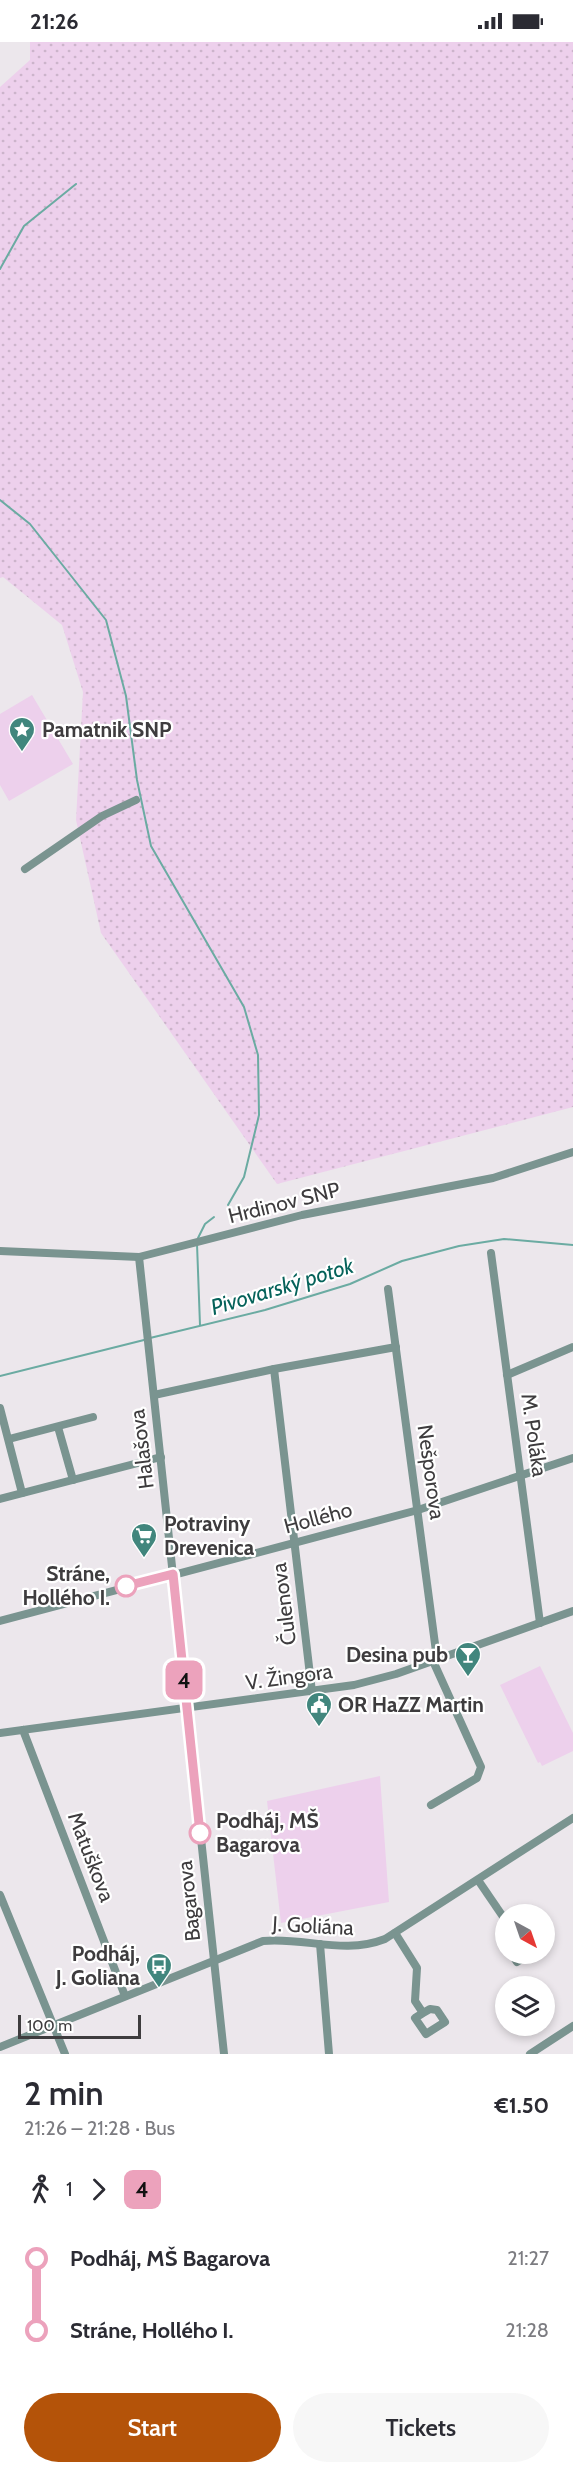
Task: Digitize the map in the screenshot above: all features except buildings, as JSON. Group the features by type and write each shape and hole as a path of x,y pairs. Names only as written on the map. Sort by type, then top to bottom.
{"street":[{"path":"25,869 83,827 136,800"},
{"name":"Hrdinov SNP","path":"0,1251 139,1257 364,1202 493,1178 573,1152"},
{"name":"M. Poláka","path":"491,1253 540,1623"},
{"name":"Halašova","path":"139,1257 187,1709"},
{"name":"Nešporova","path":"388,1289 418,1510 435,1660 481,1767 477,1778 432,1805"},
{"path":"154,1395 274,1369 396,1347"},
{"path":"507,1375 573,1347"},
{"name":"Čulenova","path":"274,1369 312,1692"},
{"path":"0,1408 22,1493"},
{"path":"9,1439 93,1417"},
{"path":"58,1427 73,1480"},
{"path":"0,1499 161,1457"},
{"name":"Hollého","path":"0,1621 418,1510 521,1478 573,1458"},
{"name":"V. Žingora","path":"0,1733 312,1692 373,1681 573,1611"},
{"name":"Bagarova","path":"187,1709 224,2054"},
{"name":"Matuškova","path":"23,1730 124,1996"},
{"name":"J. Goliána","path":"0,2047 263,1941 282,1939 340,1948 373,1944 395,1933 573,1818"},
{"path":"478,1880 495,1905"},
{"path":"0,1895 65,2054"},
{"path":"395,1933 417,1968 415,2001 423,2013"},
{"path":"320,1944 329,2054"},
{"path":"535,2053 573,2026"}],"shaded area":[{"path":"30,42 573,42 573,1107 277,1184 101,933 76,820 83,692 62,625 3,577 0,578 0,87 30,60"},
{"path":"32,695 73,764 9,801 0,785 0,714"},
{"path":"540,1666 573,1733 573,1751 542,1766 540,1762 538,1763 500,1685"},
{"path":"380,1776 389,1902 281,1923 267,1801"}],"waterway":[{"path":"0,269 24,226 76,184"},
{"path":"0,500 30,524 106,620 126,696 137,780 151,846 244,1007 258,1055 259,1115 244,1177 228,1205"},
{"path":"198,1238 205,1224 214,1217"},
{"name":"Pivovarský potok","path":"150,1338 265,1310 350,1284 402,1261 459,1246 504,1239 573,1245"},
{"path":"197,1244 200,1325"},
{"name":"Pivovarský potok","path":"0,1376 144,1340"}],"bus line":[{"name":"4","path":"126,1586 173,1574 200,1833"}],"place":[{"name":"Pamatnik SNP","path":"22,753"},
{"name":"Potraviny Drevenica","path":"144,1559"},
{"name":"Stráne, Hollého I.","path":"126,1586"},
{"name":"Desina pub","path":"468,1678"},
{"name":"OR HaZZ Martin","path":"319,1728"},
{"name":"Podháj, MŠ Bagarova","path":"200,1833"},
{"name":"Podháj, J. Goliana","path":"159,1989"}]}
